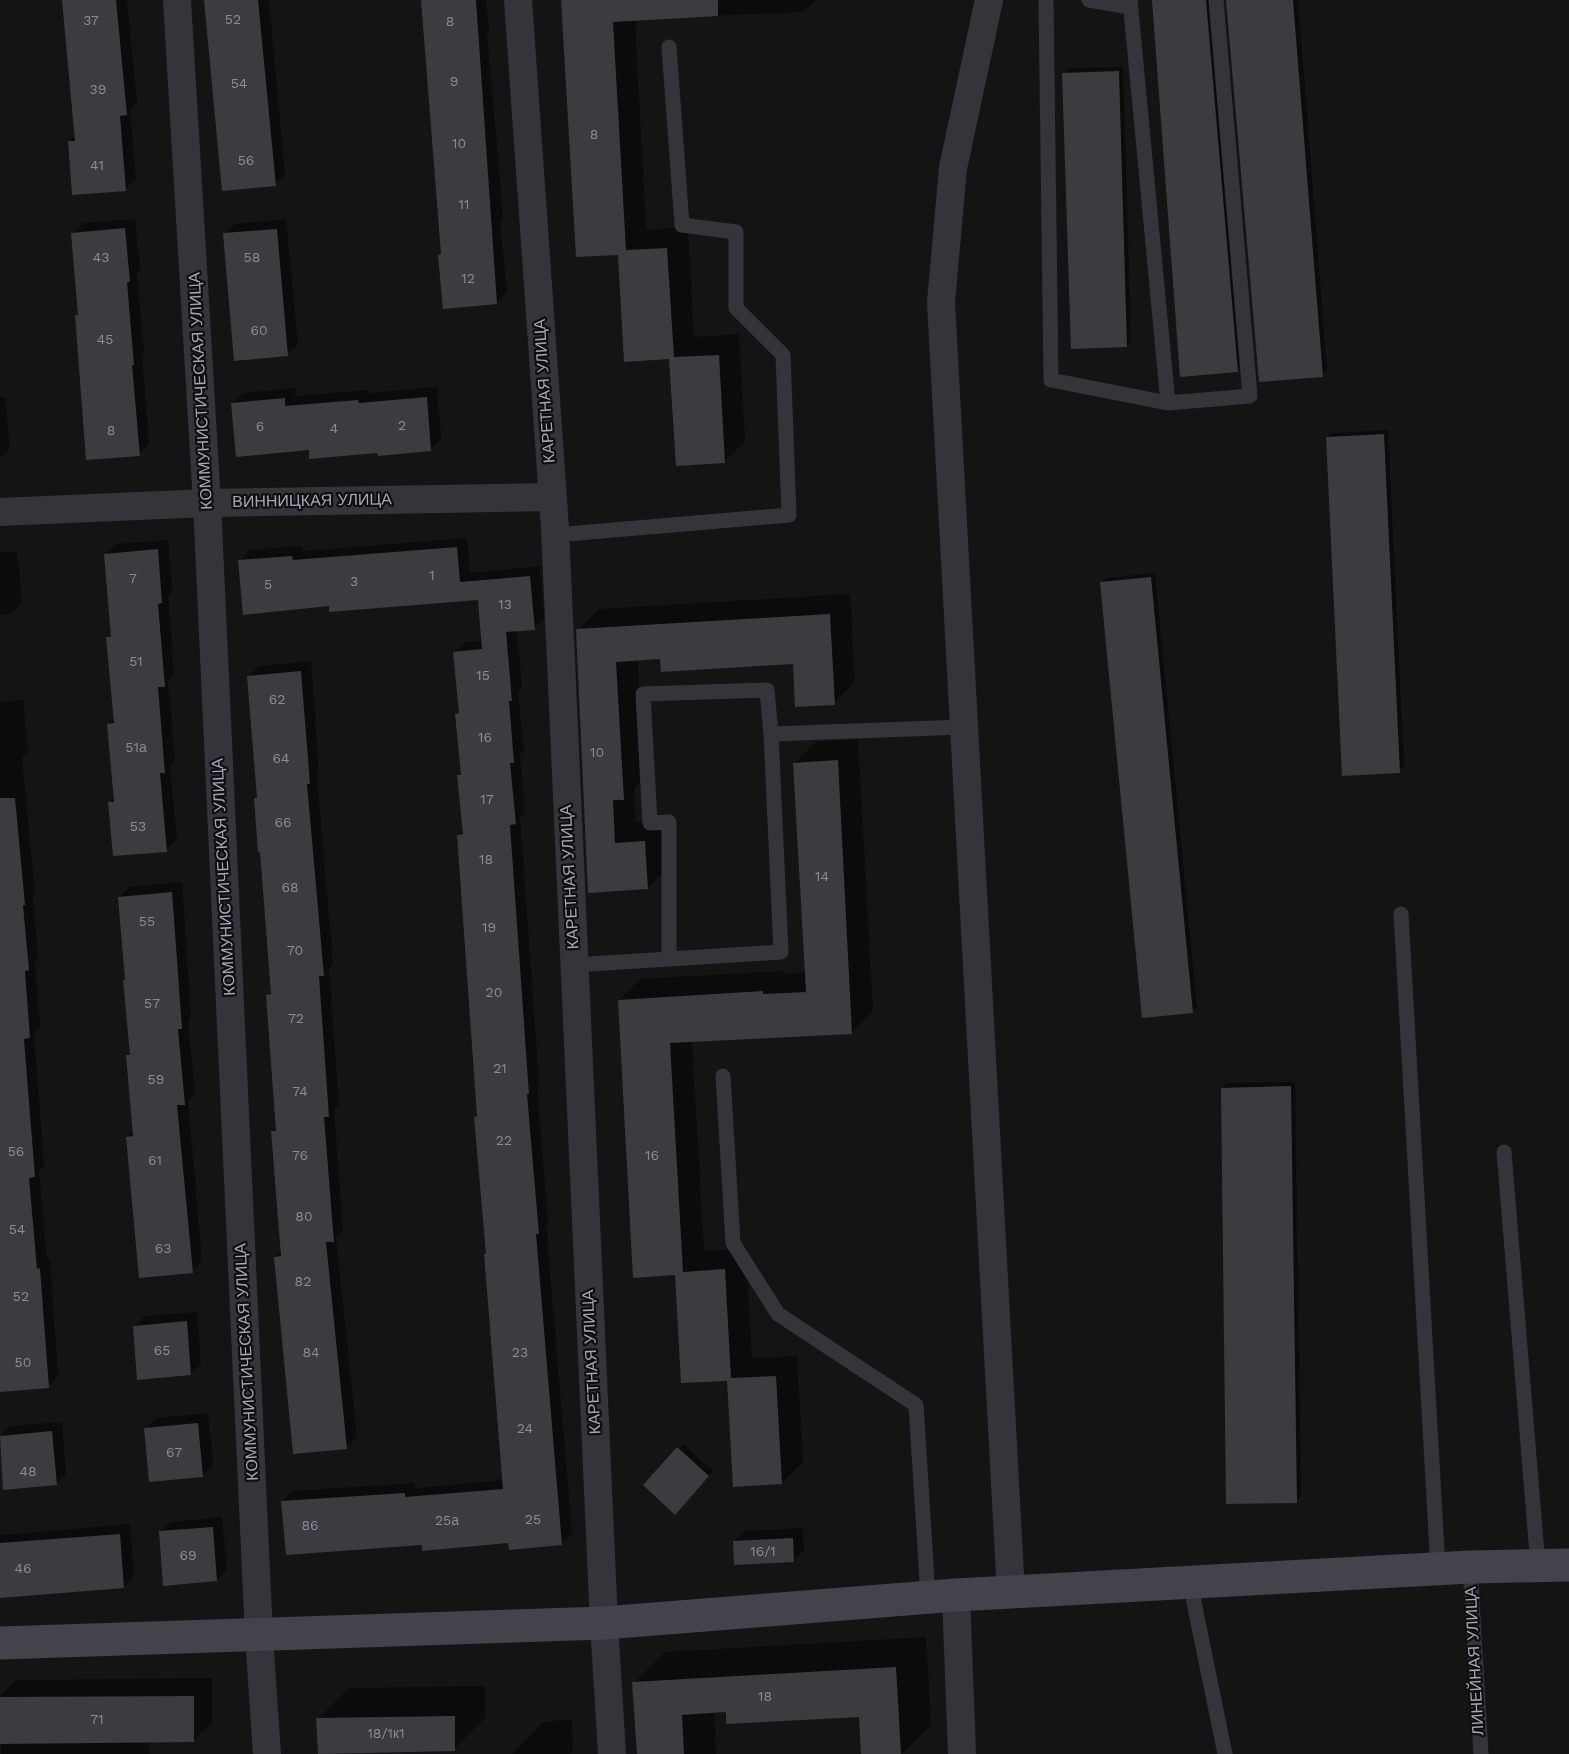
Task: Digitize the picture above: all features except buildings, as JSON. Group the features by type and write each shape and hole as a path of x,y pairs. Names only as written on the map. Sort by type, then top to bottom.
{"main road":[{"path":"0,1643 604,1623 942,1596 1470,1567 1553,1565"}],"street":[{"name":"КОММУНИСТИЧЕСКАЯ УЛИЦА","path":"177,0 207,503 259,1636 267,1754"},
{"name":"КАРЕТНАЯ УЛИЦА","path":"518,0 555,535 604,1623 612,1754"},
{"path":"989,0 953,168 941,302 1011,1593"},
{"name":"ВИННИЦКАЯ УЛИЦА","path":"0,512 207,503 552,497"},
{"path":"942,1596 962,1754"}],"lane":[{"path":"1046,0 1051,380 1168,403 1250,396 1216,0"},
{"path":"1089,0 1130,3 1168,403"},
{"path":"555,535 789,515 783,355 736,308 736,231 682,225 669,47"},
{"path":"574,965 781,952 767,690 643,694 650,823 669,822 669,959"},
{"path":"771,734 964,727"},
{"path":"1401,914 1437,1569"},
{"path":"723,1076 733,1243 778,1314 916,1406 942,1596"},
{"path":"1504,1152 1553,1565"},
{"name":"ЛИНЕЙНАЯ УЛИЦА","path":"1470,1567 1481,1754"},
{"path":"1190,1583 1225,1754"}]}
